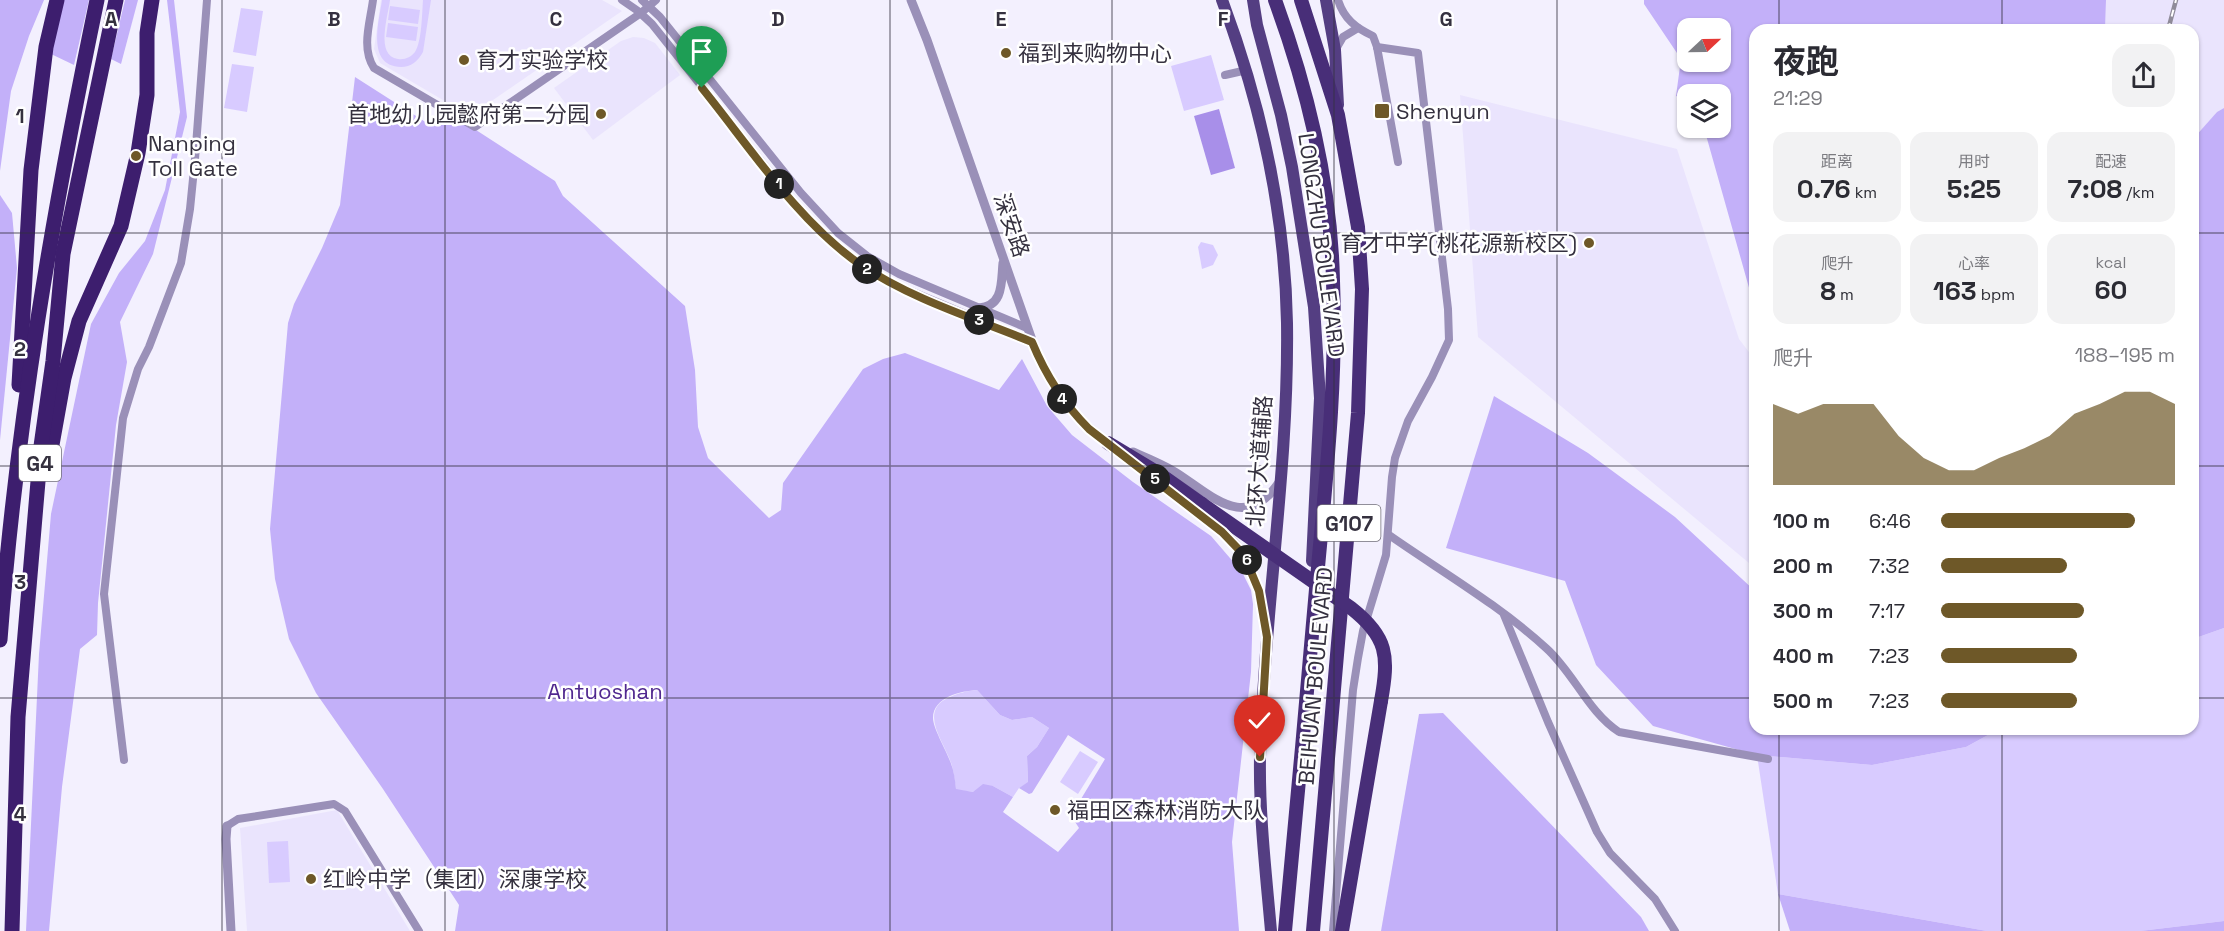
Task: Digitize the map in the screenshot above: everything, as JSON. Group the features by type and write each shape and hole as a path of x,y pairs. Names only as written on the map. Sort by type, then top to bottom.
{"highway":[{"path":"6,556 22,347 31,170 46,47 57,0"},
{"name":"G4","path":"0,640 6,556 50,239 97,0"},
{"name":"G4","path":"12,931 18,717 30,558 63,254 116,0"},
{"path":"30,558 64,378 79,321 121,226 138,153 147,95 147,33 152,0"},
{"name":"BEIHUAN BOULEVARD","path":"1275,0 1299,69 1312,119 1329,224 1334,280 1331,415 1285,931"},
{"name":"BEIHUAN BOULEVARD","path":"1301,0 1338,115 1358,228 1362,289 1362,344 1346,565 1313,931"},
{"path":"1108,443 1158,473 1351,608 1368,622 1380,639 1386,670 1342,931"}],"main road":[{"name":"北环大道辅路","path":"1222,0 1247,70 1266,142 1274,183 1287,322 1283,452 1267,637 1260,757 1261,811 1271,931"},
{"name":"LONGZHU BOULEVARD","path":"1253,0 1292,167 1319,353 1318,456 1309,616 1309,679"},
{"path":"1326,0 1335,50 1338,115"}],"street":[{"path":"124,760 104,594 123,418 138,369 149,347 181,263 195,159 207,0"},
{"path":"373,0 366,50 374,68 475,127 653,3"},
{"path":"622,0 652,24 792,200 831,242 861,265 894,284 1032,342"},
{"path":"642,0 653,3 807,200 852,245 883,266 915,282 1028,328"},
{"name":"深安路","path":"911,0 1032,342 1044,370 1061,398 1089,429 1222,532 1244,555 1259,591 1267,637"},
{"path":"1338,0 1341,11 1358,28 1373,36 1398,162"},
{"path":"1335,50 1343,37 1358,28"},
{"path":"1333,931 1353,690 1363,631 1389,535 1392,477 1401,437 1449,340 1448,309 1418,53 1377,47"},
{"path":"1226,75 1247,70"},
{"path":"979,308 990,306 999,298 1003,258"},
{"path":"1108,443 1162,464 1216,500 1239,508 1249,507 1266,498 1281,480"},
{"path":"1389,535 1503,614 1548,650 1600,716 1619,732 1768,759"},
{"path":"1503,614 1602,842 1620,865 1655,899 1675,931"},
{"path":"231,931 227,826 238,819 334,804 345,811 419,931"}],"shaded area":[{"name":"育才实验学校","path":"381,0 602,0 622,11 470,116 380,63 374,49"},
{"path":"382,0 390,0 385,34 387,51 391,56 401,59 408,58 415,52 420,34 423,0 431,0 423,52 411,65 401,67 390,65 379,51 377,30"},
{"path":"2106,0 2224,0 2224,108 2217,112 2199,132 2199,24 2105,24"},
{"path":"390,6 420,10 418,24 388,20"},
{"path":"241,8 263,11 256,56 233,52"},
{"path":"388,23 418,27 416,41 386,37"},
{"name":"首地幼儿园懿府第二分园","path":"633,37 644,38 655,43 680,75 593,140 554,88 621,41"},
{"path":"1211,55 1224,100 1184,111 1171,66"},
{"path":"232,64 254,67 247,112 224,108"},
{"name":"育才中学(桃花源新校区)","path":"1460,95 1677,149 1739,339 1749,352 1749,563 1478,337"},
{"path":"1219,109 1235,168 1211,175 1194,116"},
{"path":"1201,242 1213,245 1218,255 1213,265 1202,269 1198,247"},
{"path":"2224,628 2224,921 2140,931 1987,931 1778,894 1757,755 1872,765 1966,747 1988,735 2199,735 2199,637"},
{"path":"977,690 1000,715 1012,720 1032,717 1049,728 1037,747 1027,756 1028,783 1019,788 1013,797 993,786 973,792 956,790 952,766 936,728 935,710 940,703 950,697"},
{"path":"1080,751 1098,762 1078,794 1060,782"},
{"name":"红岭中学（集团）深康学校","path":"337,810 410,931 247,931 240,828"},
{"path":"288,841 290,882 269,883 267,842"}],"green space":[{"path":"0,0 44,0 29,36 11,91 0,171"},
{"path":"62,0 89,0 74,65 51,54"},
{"path":"125,0 138,0 121,64 111,59"},
{"path":"167,0 174,0 187,117 153,254 120,322 127,362 116,425 98,603 97,635 80,649 62,787 49,931 26,931 39,654 51,514 91,324 119,273 145,241 165,190 180,112"},
{"path":"1644,0 2106,0 2105,24 1749,24 1749,288 1707,138 1731,138 1731,84 1678,84 1679,72 1731,72 1731,18 1677,18 1677,53 1644,4"},
{"name":"Antuoshan","path":"355,77 427,123 440,113 476,130 555,181 563,196 685,306 695,370 698,427 708,458 769,518 781,510 783,483 863,369 883,359 905,353 999,390 1022,359 1047,406 1072,435 1133,482 1211,536 1242,572 1251,590 1253,604 1251,672 1232,842 1239,931 455,931 459,905 383,789 316,693 289,639 275,579 270,529 288,323 294,304 340,205","holes":["977,690 1000,715 1012,720 1032,717 1049,728 1037,747 1027,756 1028,782 1019,788 1029,794 1032,793 1068,735 1105,759 1081,799 1074,802 1070,814 1079,828 1058,852 1003,812 1013,797 993,786 983,784 973,792 956,789 951,764 937,733 933,718 934,711 949,696"]},
{"path":"2224,108 2224,628 2199,637 2199,132 2217,112"},
{"path":"0,195 12,213 17,268 0,440"},
{"path":"1494,396 1588,453 1675,517 1749,585 1749,735 1988,735 1966,747 1872,765 1757,755 1653,726 1596,665 1565,581 1446,548"},
{"path":"1443,713 1641,917 1649,931 1381,931 1419,714"},
{"path":"1778,894 1987,931 1790,931"},
{"path":"2224,921 2224,931 2140,931"}],"railway":[{"path":"2170,24 2176,0"}],"place":[{"name":"福到来购物中心","path":"1006,53"},
{"name":"育才实验学校","path":"464,60"},
{"name":"Shenyun","path":"1382,111"},
{"name":"首地幼儿园懿府第二分园","path":"601,114"},
{"name":"Nanping Toll Gate","path":"136,156"},
{"name":"育才中学(桃花源新校区)","path":"1589,243"},
{"name":"福田区森林消防大队","path":"1055,810"},
{"name":"红岭中学（集团）深康学校","path":"311,879"}],"route":[{"path":"702,88 792,200 831,242 861,265 894,284 1032,342 1053,386 1071,411 1089,429 1233,541 1244,555 1259,591 1267,637 1260,757"}]}
